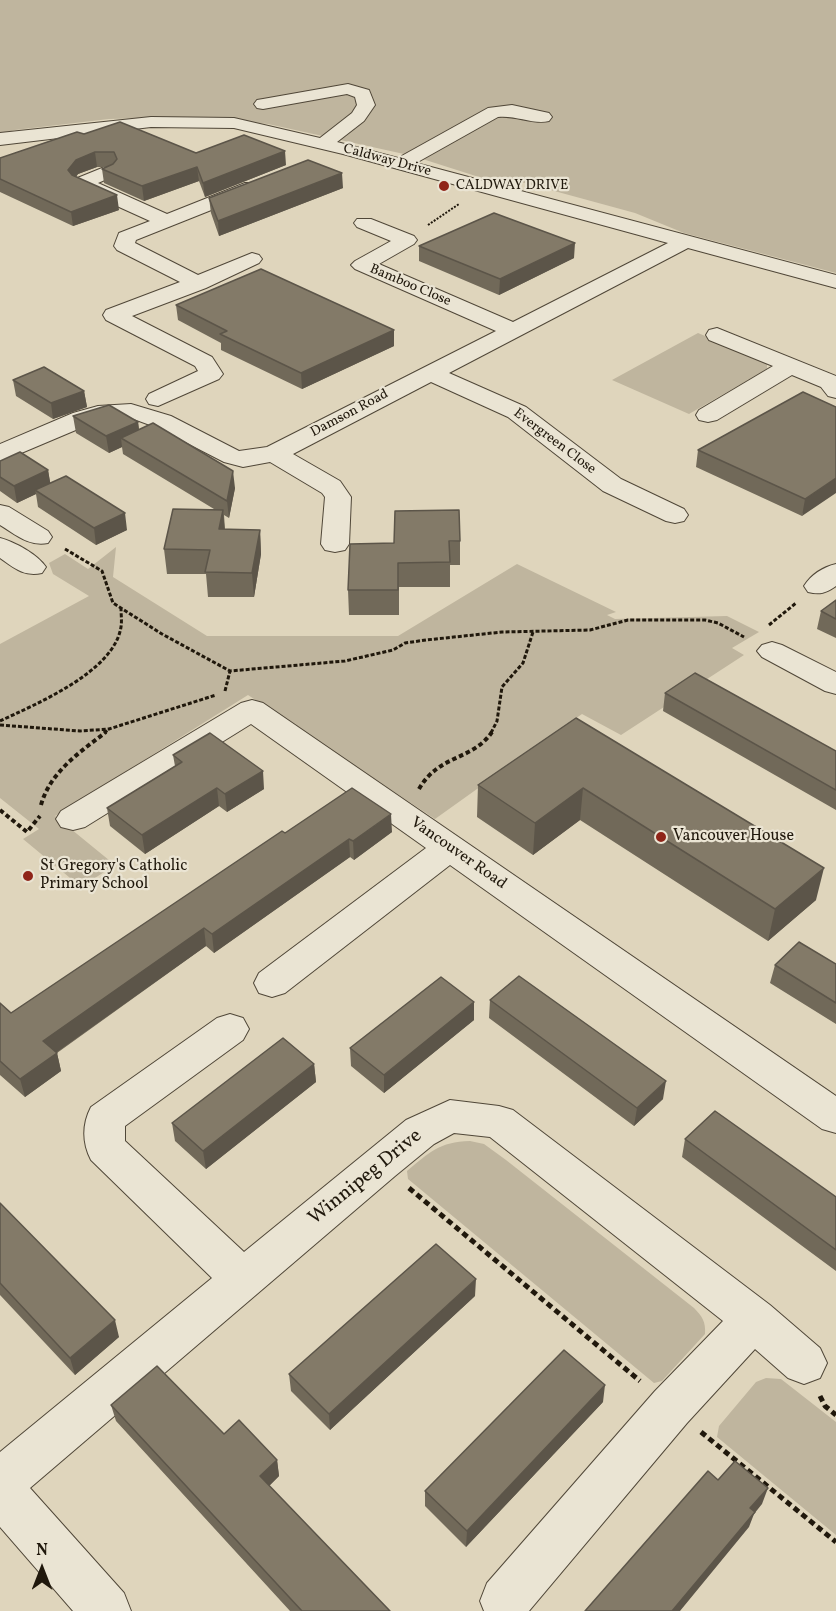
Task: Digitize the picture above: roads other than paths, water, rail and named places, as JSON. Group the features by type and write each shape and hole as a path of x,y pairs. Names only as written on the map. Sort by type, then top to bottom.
{"street":[{"path":"262,104 348,88 363,94 366,105 358,117 319,153"},
{"path":"365,100 384,101"},
{"path":"400,164 494,112 512,110 543,117"},
{"name":"Caldway Drive","path":"0,139 151,122 234,123 319,153 348,150 836,282"},
{"path":"107,172 82,183 165,220"},
{"path":"198,283 124,246 126,237 273,179"},
{"name":"Bamboo Close","path":"364,223 406,240 363,266 513,330"},
{"name":"Damson Road","path":"0,454 58,428 101,413 134,411 166,423 232,458 243,459 274,454 687,241"},
{"path":"158,399 211,374 204,362 114,315 252,260"},
{"path":"717,335 830,382 836,391"},
{"path":"708,415 790,366"},
{"name":"Evergreen Close","path":"430,373 517,412 612,485 675,515"},
{"path":"274,454 331,487 338,497 335,544"},
{"path":"0,513 48,541"},
{"path":"0,546 32,567"},
{"path":"761,641 836,684"},
{"name":"Vancouver Road","path":"73,819 252,710 836,1117"},
{"path":"272,983 450,848"},
{"path":"230,1029 105,1119 105,1148 241,1278"},
{"name":"Winnipeg Drive","path":"0,1483 241,1278 420,1132 450,1116 499,1122 754,1319 804,1363"},
{"path":"505,1600 671,1407 754,1319"},
{"path":"0,1490 106,1611"}],"place":[{"name":"CALDWAY DRIVE","path":"444,186"},
{"name":"Vancouver House","path":"661,837"},
{"name":"St Gregory's Catholic Primary School","path":"28,876"}]}
